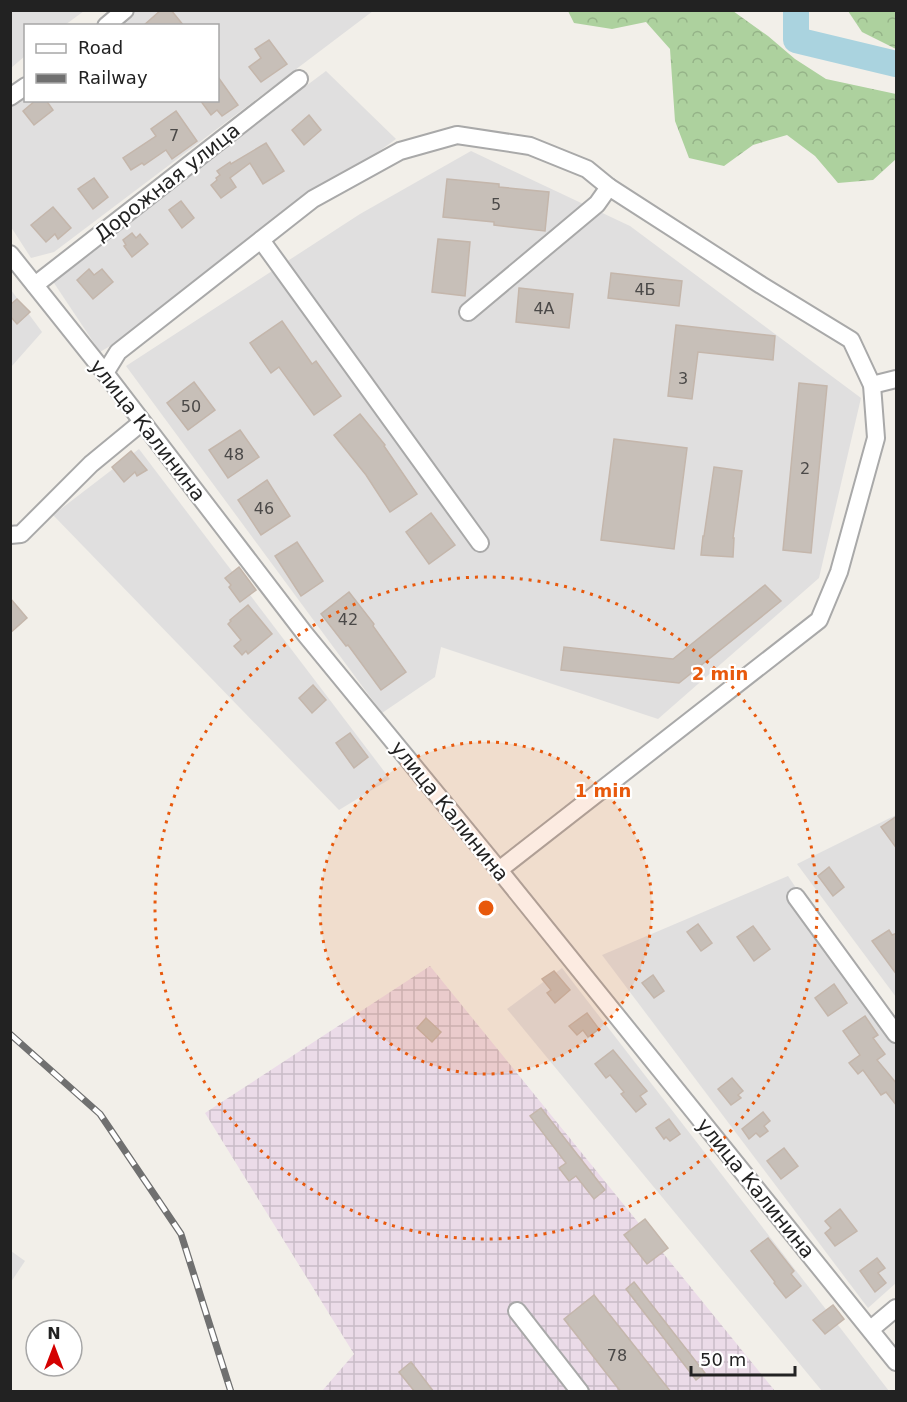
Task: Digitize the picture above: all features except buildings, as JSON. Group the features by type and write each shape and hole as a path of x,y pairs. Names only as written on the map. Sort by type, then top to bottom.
{"street":[{"path":"108,24 126,10"},
{"name":"Дорожная улица","path":"35,285 299,79"},
{"path":"10,97 24,87"},
{"path":"105,374 118,352 313,199 400,151 457,135 530,146 587,169 609,187 851,340 872,386 876,438 839,572 819,620 499,870"},
{"path":"468,312 597,204 609,187"},
{"path":"261,240 480,543"},
{"name":"улица Калинина","path":"10,254 305,634 897,1362"},
{"path":"872,386 897,379"},
{"path":"10,535 21,534 91,464 142,422"},
{"path":"796,897 897,1034"},
{"path":"871,1329 897,1308"},
{"path":"517,1311 580,1392"}],"shaded area":[{"path":"11,10 84,10 66,24 24,24 24,57 11,68"},
{"path":"135,11 373,11 54,252 31,258 11,227 11,105 24,94 24,102 219,102 219,24 116,24"},
{"path":"326,71 396,139 100,352 50,277"},
{"path":"471,151 630,226 861,398 819,578 658,719 441,647 435,677 382,713 126,366 360,214"},
{"path":"11,290 42,332 11,367"},
{"path":"139,449 390,779 339,810 53,515"},
{"path":"896,815 896,997 797,864"},
{"path":"788,876 896,1036 896,1283 868,1308 602,955"},
{"path":"430,966 775,1391 322,1391 354,1354 205,1113"},
{"path":"562,968 889,1391 822,1391 507,1009"},
{"path":"11,1251 25,1261 11,1282"}],"green space":[{"path":"568,11 733,11 795,59 826,79 896,94 896,159 873,180 838,183 815,156 787,135 753,145 724,166 689,158 675,121 670,49 646,22 612,29 574,23"},
{"path":"848,11 896,11 896,49 862,32"}],"waterway":[{"path":"796,10 796,40 896,64"}],"railway":[{"path":"10,1034 100,1114 181,1234 231,1392"}]}
